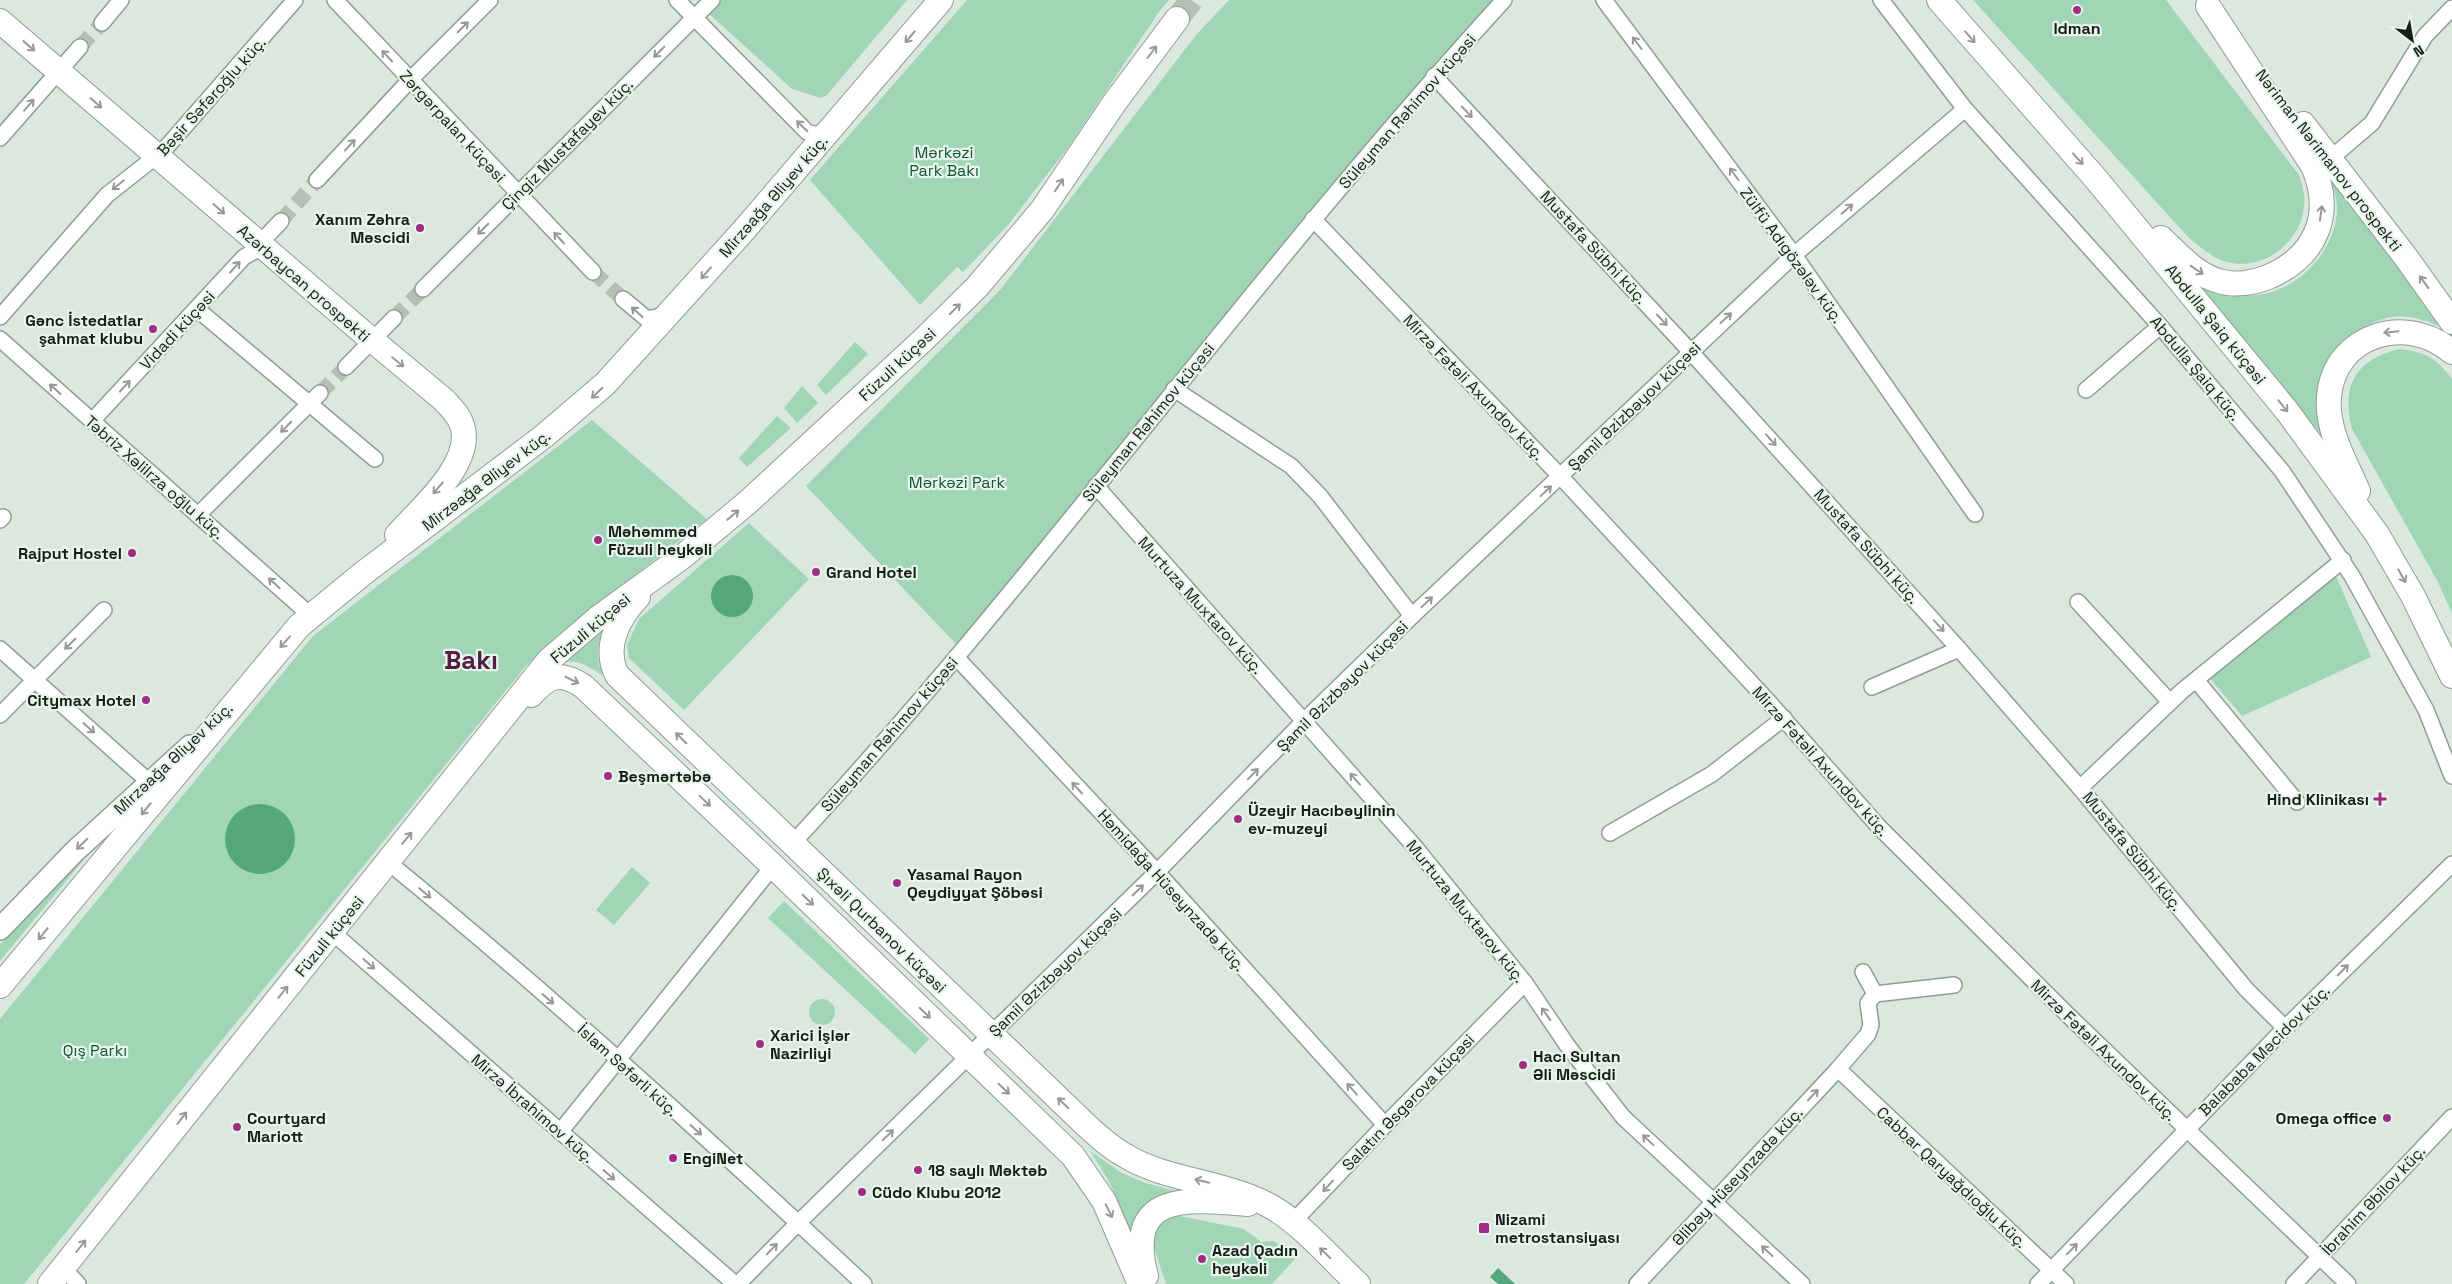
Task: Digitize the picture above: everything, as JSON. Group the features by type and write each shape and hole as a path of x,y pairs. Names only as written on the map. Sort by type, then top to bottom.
{"main road":[{"name":"Mirzəağa Əliyev küç.","path":"222,717 266,663 310,615 590,399 683,299 854,104 942,0"},
{"name":"Abdulla Şaiq küçəsi","path":"1939,0 2096,179 2287,411 2377,534 2413,596 2452,676"},
{"path":"2096,179 2187,263 2220,282 2238,283 2260,280 2283,271 2303,255 2316,236 2322,213 2322,190 2319,179 2303,148 2205,3"},
{"name":"Nəriman Nərimanov prospekti","path":"2205,3 2330,159 2452,322"},
{"name":"Füzuli küçəsi","path":"64,1279 332,932 549,660 598,618 682,557 742,508 812,445 977,287 1042,210 1116,102 1177,19"},
{"name":"Azərbaycan prospekti","path":"0,21 450,406 462,426 464,441 462,453 450,474 360,575"},
{"path":"2377,534 2337,442 2329,417 2328,399 2333,377 2347,355 2364,341 2382,333 2402,331 2422,334 2440,342 2452,352"},
{"name":"Şıxəli Qurbanov küçəsi","path":"682,557 642,593 622,616 613,642 612,658 614,669 623,682 1087,1126 1127,1157 1154,1169 1230,1189 1270,1206 1293,1222 1358,1284"},
{"name":"Şıxəli Qurbanov küçəsi","path":"459,772 541,685 559,676 568,678 594,696 773,866 1084,1169 1112,1217 1140,1284"},
{"path":"0,986 222,717"},
{"path":"1148,1284 1142,1254 1142,1231 1150,1216 1158,1210 1182,1202 1199,1201 1270,1206"}],"street":[{"path":"102,23 121,0"},
{"name":"Bəşir Səfəroğlu küç.","path":"0,318 107,195 158,157 295,0"},
{"name":"Zərgərpalan küçəsi","path":"335,0 594,272"},
{"path":"317,180 410,80 490,0"},
{"path":"677,0 811,134 822,133 854,104"},
{"name":"Çingiz Mustafayev küç.","path":"423,290 712,0"},
{"name":"Süleyman Rəhimov küçəsi","path":"792,844 956,657 1313,219 1434,76 1504,0"},
{"name":"Zülfü Adıgözələv küç.","path":"1604,0 1794,255 1974,514"},
{"name":"Abdulla Şaiq küç.","path":"1881,0 1965,109 2160,326 2282,471 2342,560 2426,710 2452,776"},
{"path":"2330,159 2372,124 2425,36 2452,8"},
{"path":"0,138 80,47"},
{"name":"Mustafa Sübhi küç.","path":"1434,76 1690,351 1959,649 2080,788 2246,989 2286,1028"},
{"name":"Şamil Əzizbəyov küçəsi","path":"736,1284 1157,872 1304,722 1412,616 1561,477 1690,351 1794,255 1965,109"},
{"name":"Mirzə Fətəli Axundov küç.","path":"1313,219 1561,477 1784,718 1906,855 2186,1130 2348,1284"},
{"path":"249,236 264,239 281,221"},
{"name":"Vidadi küçəsi","path":"92,421 248,253 258,249 267,250"},
{"path":"622,299 644,318 650,319 664,314 683,299"},
{"path":"197,309 315,398 375,458"},
{"path":"346,367 394,318"},
{"path":"2086,390 2160,326"},
{"name":"Təbriz Xəlilrza oğlu küç.","path":"0,339 310,615"},
{"path":"1174,389 1291,466 1320,496 1412,616"},
{"path":"198,515 315,398"},
{"name":"Murtuza Muxtarov küç.","path":"1096,486 1415,847 1524,983 1567,1045 1623,1117 1802,1284"},
{"path":"2080,788 2170,702 2342,560"},
{"path":"2078,602 2170,702"},
{"path":"0,715 104,610"},
{"path":"0,649 149,782"},
{"path":"1872,687 1959,649"},
{"name":"Həmidağa Hüseynzadə küç.","path":"956,657 1157,872 1385,1125"},
{"path":"2196,680 2296,802"},
{"name":"Mirzəağa Əliyev küç.","path":"0,929 74,852 222,717"},
{"path":"1610,833 1712,774 1784,718"},
{"name":"İslam Səfərli küç.","path":"388,862 618,1060 864,1284"},
{"name":"Balababa Məcidov küç.","path":"2038,1284 2286,1028 2452,864"},
{"path":"560,1132 773,866"},
{"name":"Mirzə İbrahimov küç.","path":"332,932 736,1284"},
{"path":"1863,972 1876,994 1954,985"},
{"name":"Salatın Əsgərova küçəsi","path":"1293,1222 1524,983"},
{"name":"Əlibəy Hüseynzadə küç.","path":"1637,1284 1838,1069 1868,1034 1871,1025 1868,1003 1876,994"},
{"name":"Cabbar Qaryağdıoğlu küç.","path":"1838,1069 2066,1284"},
{"name":"İbrahim Əbilov küç.","path":"2294,1284 2451,1118"}],"green space":[{"path":"718,0 907,0 827,95 821,98 792,89 706,11"},
{"name":"Mərkəzi Park Bakı","path":"967,0 1169,0 1161,9 1069,146 1008,225 963,272 957,267 920,305 810,180"},
{"name":"Mərkəzi Park","path":"1229,0 1496,0 1426,78 1290,238 1025,565 957,645 806,486 1001,289 1196,35"},
{"path":"1973,0 2166,0 2299,175 2304,194 2304,208 2294,235 2273,255 2260,261 2246,264 2220,260 2204,250 2189,238"},
{"path":"2330,174 2446,329 2432,323 2402,316 2387,318 2364,327 2344,342 2327,362 2318,385 2317,403 2321,434 2198,283 2237,294 2261,295 2278,290 2308,271 2320,257 2329,242 2335,225 2337,204"},
{"path":"855,342 868,354 826,395 817,385"},
{"path":"2399,349 2430,357 2452,379 2452,613 2438,582 2352,429 2349,400 2350,388 2355,377 2372,360"},
{"path":"802,386 818,403 797,423 784,408"},
{"path":"777,416 791,428 747,467 739,458"},
{"name":"Qış Parkı","path":"592,420 707,519 556,637 525,667 24,1284 0,1284 0,1019 313,636"},
{"path":"749,523 809,579 684,710 629,658 627,645 639,619"},
{"path":"2336,576 2371,657 2242,716 2207,675"},
{"path":"609,619 598,647 599,661 604,676 579,663 567,662 551,665"},
{"path":"100,840 0,961 0,945"},
{"path":"632,867 650,883 614,925 596,910"},
{"path":"784,901 929,1039 915,1054 768,918"},
{"path":"822,999 831,1003 835,1012 831,1021 822,1025 813,1021 809,1012 813,1003"},
{"path":"1090,1151 1122,1173 1145,1183 1184,1193 1161,1196 1146,1203 1137,1217 1131,1239 1115,1193"},
{"path":"1175,1215 1244,1229 1261,1242 1274,1241 1295,1259 1272,1284 1166,1284 1152,1241 1158,1222"}],"shaded area":[{"path":"736,575 744,578 750,584 753,596 750,608 744,614 728,617 720,614 714,608 711,592 714,584 720,578"},
{"path":"267,804 280,810 289,819 293,825 295,839 293,853 285,864 274,872 253,874 246,872 235,864 227,853 225,832 227,825 235,814 246,806"},
{"path":"1498,1268 1515,1284 1498,1284 1490,1277"}],"tunnel":[{"path":"1177,19 1192,0"},
{"path":"80,47 102,23"},
{"path":"281,221 317,180"},
{"path":"593,272 623,299"},
{"path":"394,318 423,289"},
{"path":"320,393 346,367"}],"place":[{"name":"Idman","path":"2077,10"},
{"name":"Xanım Zəhra Məscidi","path":"420,228"},
{"name":"Gənc İstedatlar şahmat klubu","path":"153,329"},
{"name":"Məhəmməd Füzuli heykəli","path":"598,540"},
{"name":"Rajput Hostel","path":"132,553"},
{"name":"Grand Hotel","path":"816,572"},
{"name":"Citymax Hotel","path":"146,700"},
{"name":"Beşmərtəbə","path":"608,776"},
{"name":"Hind Klinikası","path":"2380,799"},
{"name":"Üzeyir Hacıbəylinin ev-muzeyi","path":"1238,819"},
{"name":"Yasamal Rayon Qeydiyyat Şöbəsi","path":"897,883"},
{"name":"Xarici İşlər Nazirliyi","path":"760,1044"},
{"name":"Hacı Sultan Əli Məscidi","path":"1523,1065"},
{"name":"Omega office","path":"2387,1118"},
{"name":"Courtyard Mariott","path":"237,1127"},
{"name":"EngiNet","path":"673,1158"},
{"name":"18 saylı Məktəb","path":"918,1170"},
{"name":"Cüdo Klubu 2012","path":"862,1192"},
{"name":"Nizami metrostansiyası","path":"1484,1228"},
{"name":"Azad Qadın heykəli","path":"1202,1259"}],"district":[{"name":"Bakı","path":"471,660"}]}
